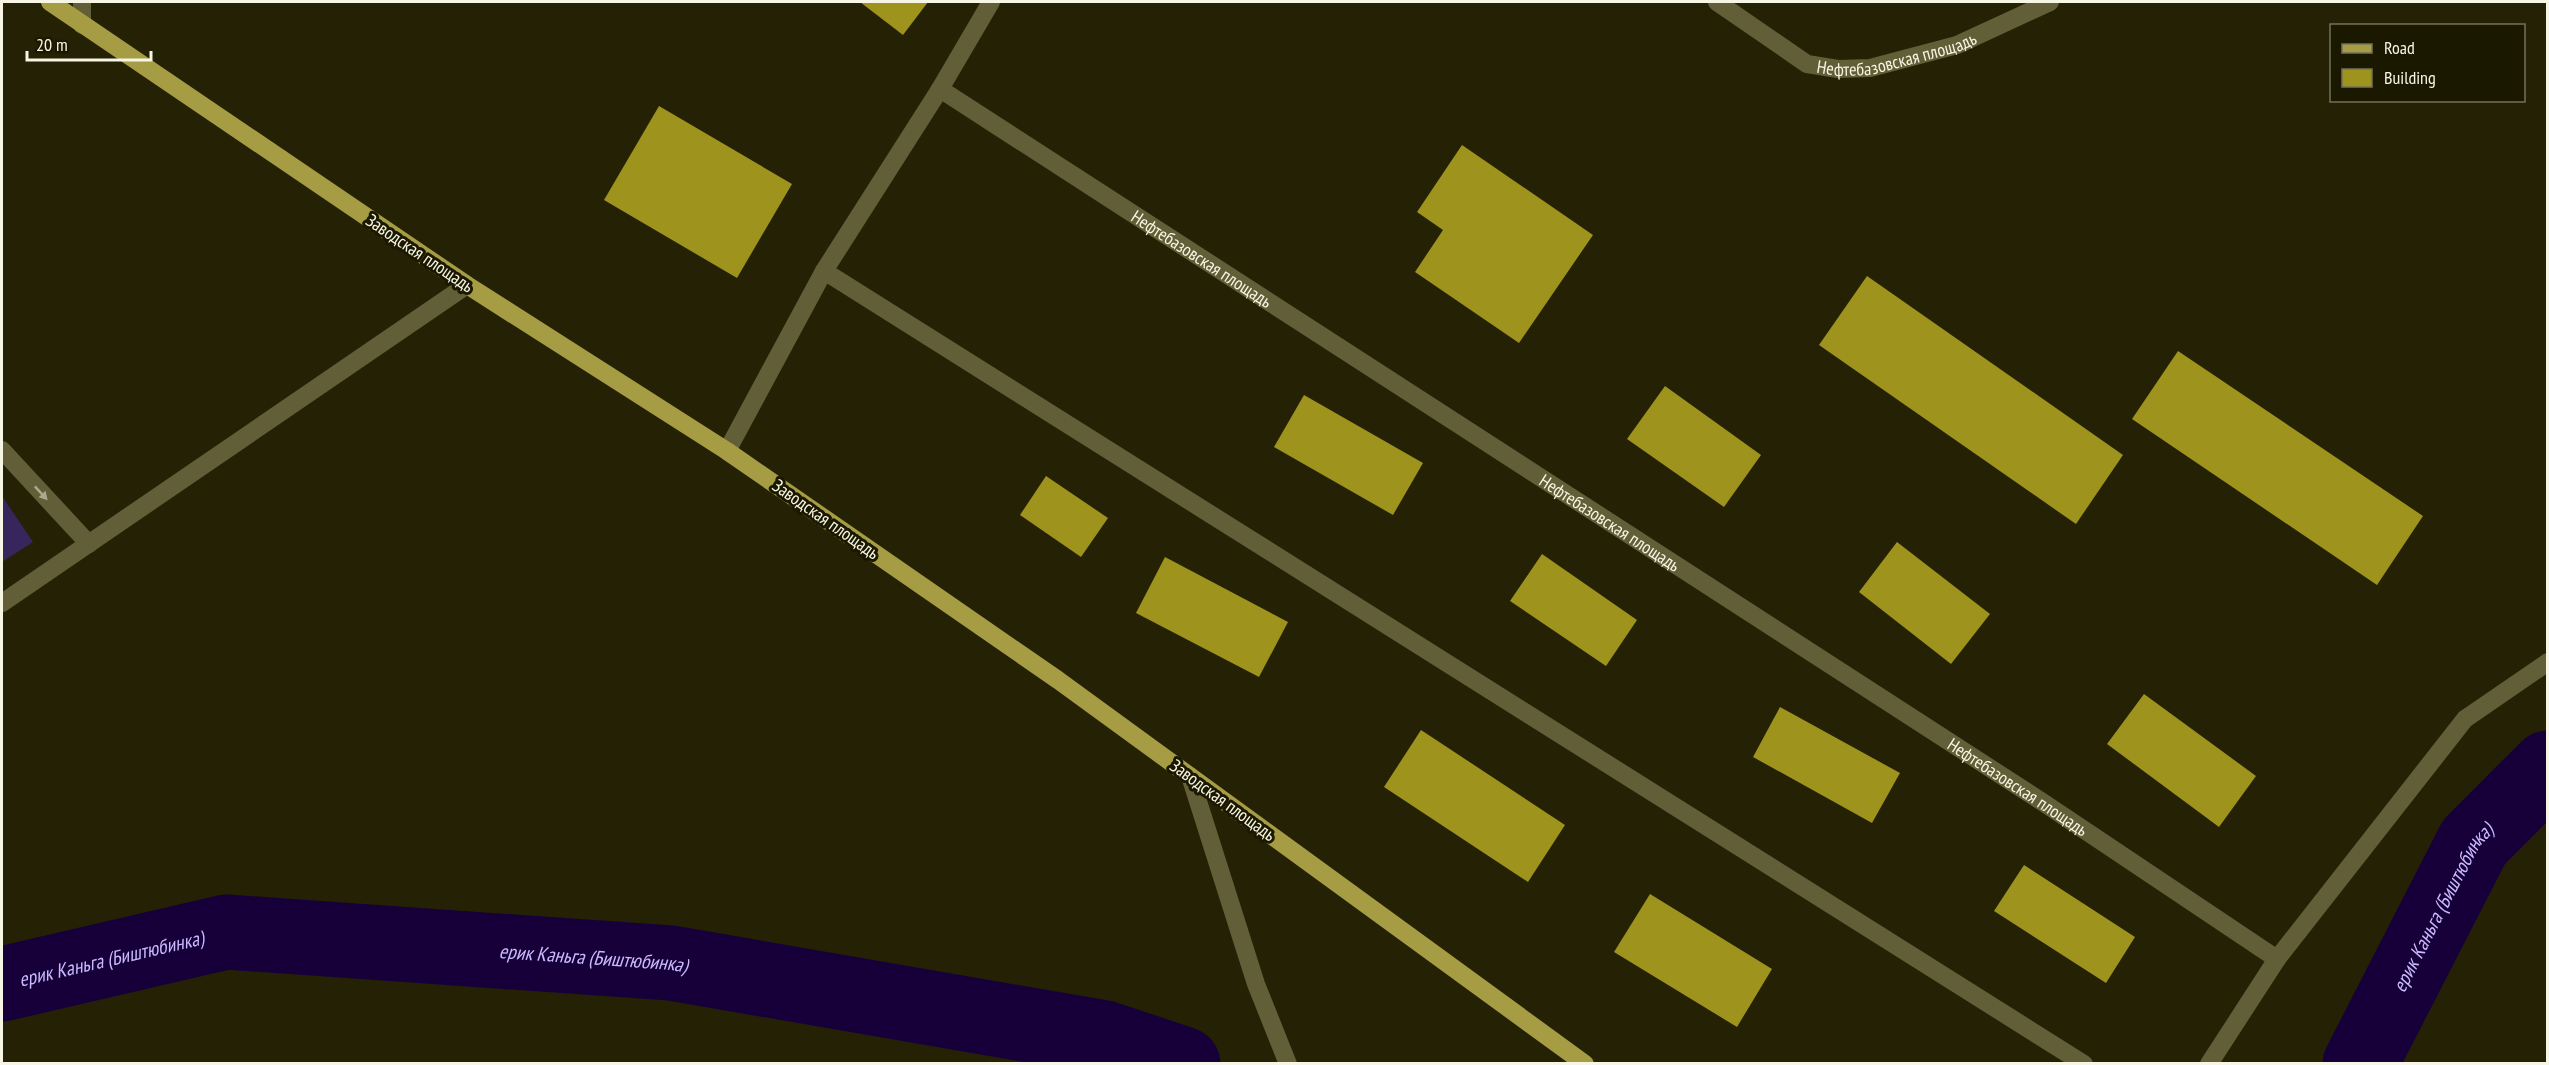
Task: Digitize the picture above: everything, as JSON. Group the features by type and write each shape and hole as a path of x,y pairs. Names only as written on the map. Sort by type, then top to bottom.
{"main road":[{"name":"Заводская площадь","path":"50,2 466,285 727,451 1048,673 1585,1064"}],"street":[{"path":"82,2 82,24"},
{"path":"727,451 824,271 991,2"},
{"name":"Нефтебазовская площадь","path":"1717,2 1808,63 1838,69 1870,68 1956,45 2050,2"},
{"name":"Нефтебазовская площадь","path":"939,89 2024,790 2277,959"},
{"path":"824,271 2084,1064"},
{"path":"2,603 466,285"},
{"path":"2,450 89,544"},
{"path":"2209,1064 2277,959 2465,719 2547,662"},
{"path":"1190,776 1256,984 1288,1064"}],"shaded area":[{"path":"2,496 33,542 2,562"}],"building":[{"path":"860,2 928,2 903,35"},
{"path":"659,106 792,184 737,278 604,200"},
{"path":"1462,145 1593,235 1519,343 1415,272 1443,230 1417,212"},
{"path":"1867,276 2123,455 2076,524 1819,345"},
{"path":"2178,351 2423,516 2377,585 2132,419"},
{"path":"1665,386 1761,455 1724,507 1627,439"},
{"path":"1304,395 1423,463 1393,515 1274,447"},
{"path":"1046,476 1108,518 1081,557 1020,515"},
{"path":"1897,542 1990,614 1951,664 1859,592"},
{"path":"1542,554 1637,620 1606,666 1510,601"},
{"path":"1165,557 1288,622 1259,677 1136,613"},
{"path":"2144,694 2256,776 2219,827 2107,744"},
{"path":"1780,707 1900,773 1872,823 1753,757"},
{"path":"1421,730 1565,825 1528,882 1384,787"},
{"path":"2024,865 2135,937 2106,983 1994,911"},
{"path":"1650,894 1772,969 1737,1027 1614,952"}],"waterway":[{"name":"ерик Каньга (Биштюбинка)","path":"2360,1064 2474,842 2548,768"},
{"name":"ерик Каньга (Биштюбинка)","path":"2,984 226,932 671,963 1105,1038 1183,1064"}]}
